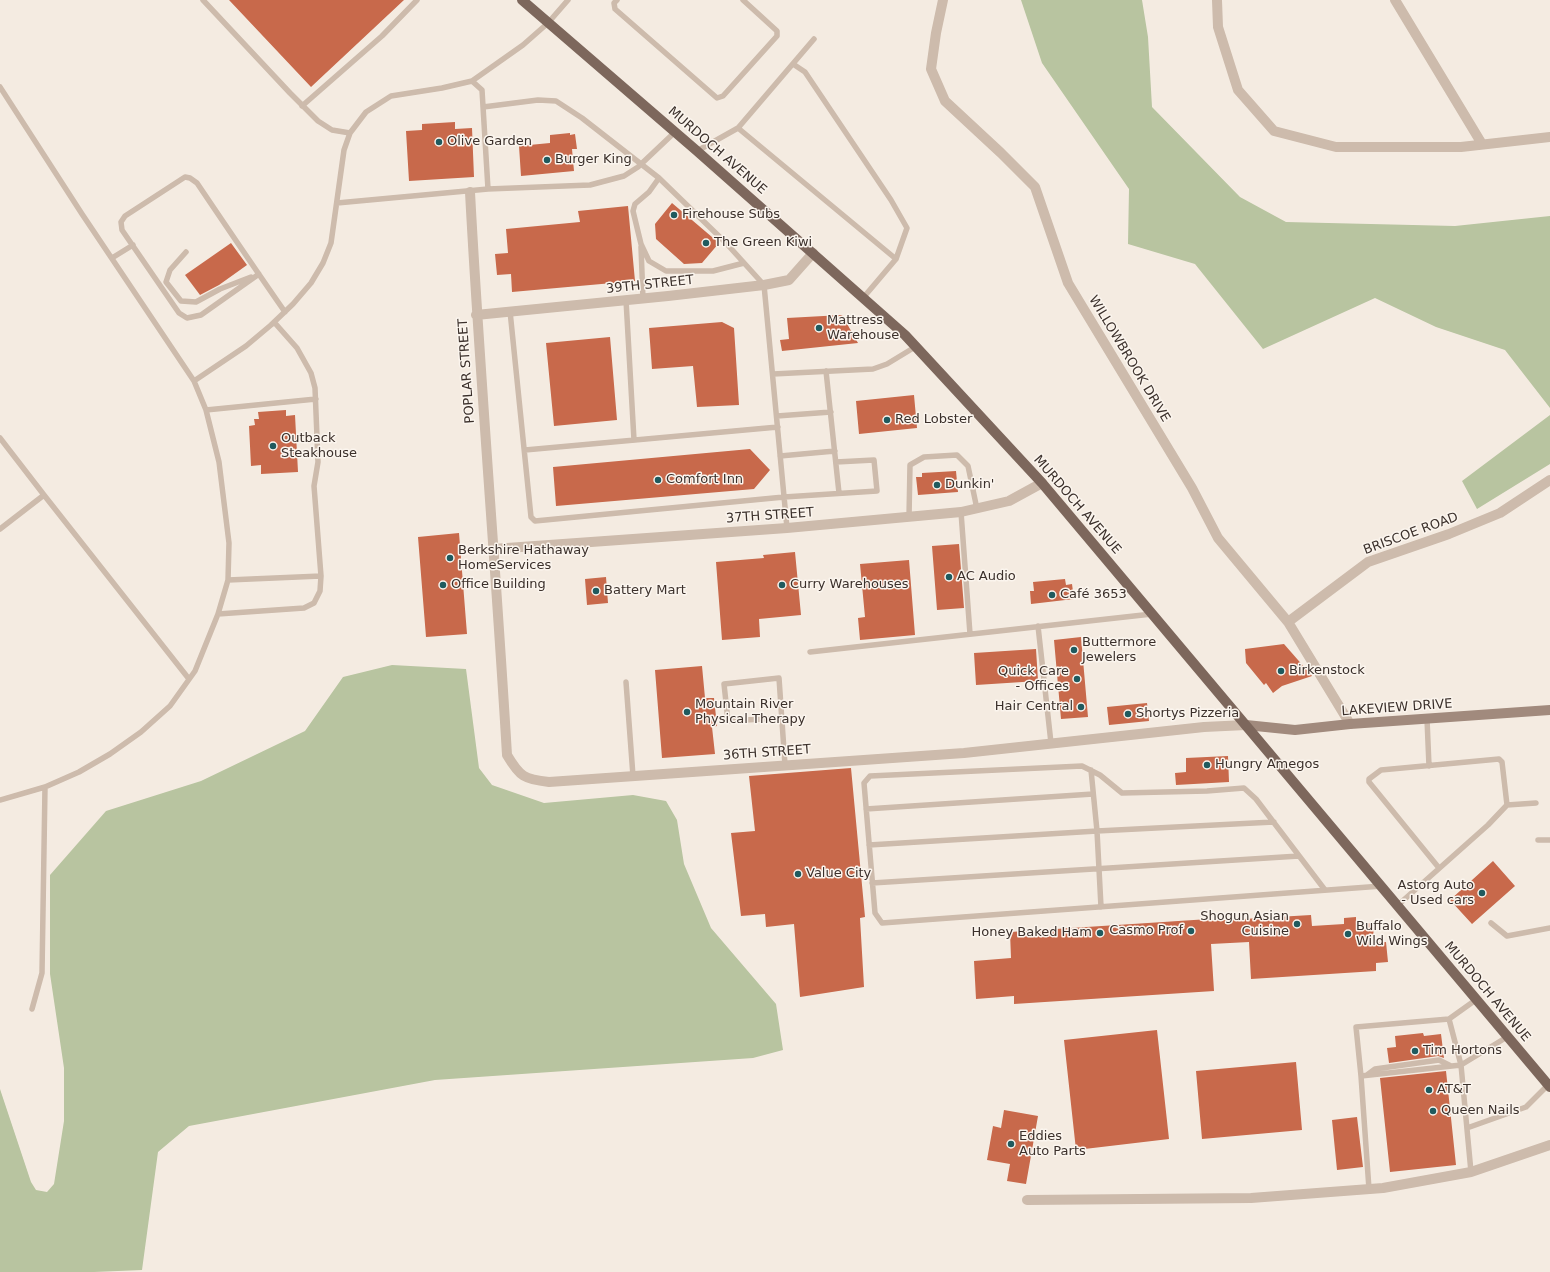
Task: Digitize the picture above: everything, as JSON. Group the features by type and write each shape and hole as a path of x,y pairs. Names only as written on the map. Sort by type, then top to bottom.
{"main road":[{"name":"MURDOCH AVENUE","path":"522,0 814,253 905,335 1042,483 1549,1086"}],"street":[{"name":"WILLOWBROOK DRIVE","path":"943,0 936,33 931,69 945,101 1035,187 1068,283 1192,488 1218,538 1288,622 1350,724"},
{"path":"1217,0 1218,27 1238,90 1274,131 1336,147 1461,147 1550,137"},
{"path":"1394,0 1482,144"},
{"name":"POPLAR STREET","path":"470,192 476,315 493,549"},
{"name":"39TH STREET","path":"476,315 643,299 764,285 789,280 814,253"},
{"name":"BRISCOE ROAD","path":"1288,622 1368,562 1449,534 1500,512 1550,480"},
{"name":"37TH STREET","path":"493,549 787,528 961,512 1009,501 1042,483"},
{"name":"36TH STREET","path":"493,549 507,755 516,769 530,780 549,782 964,752 1204,727 1246,725"},
{"name":"LAKEVIEW DRIVE","path":"1246,725 1295,730 1350,724 1550,710"},
{"path":"1027,1200 1251,1198 1383,1188 1471,1172 1550,1145"}],"lane":[{"path":"203,0 302,106 318,121 332,130 350,133"},
{"path":"302,106 382,36 417,0"},
{"path":"194,381 246,346 285,312 311,283 323,263 331,243 344,150 350,133 366,112 391,96 442,88 472,81 514,51 548,23 568,0"},
{"path":"617,0 614,3 615,9 717,98 723,96 777,36 776,31 743,0"},
{"path":"697,151 738,128 814,40"},
{"path":"793,64 805,72 891,200 907,228 896,259 863,298"},
{"path":"472,81 482,90 488,189"},
{"path":"0,87 194,381 206,410 219,462 229,543 228,580 218,614 195,671 170,706 141,732 110,754 91,765 45,787 0,800"},
{"path":"482,107 538,100 556,100 582,118 659,178 726,243 764,285 787,528"},
{"path":"738,128 896,259"},
{"path":"337,203 470,192 488,189 590,185 624,176 642,164 675,132"},
{"path":"259,274 201,315 187,318 179,314 122,230 121,222 125,216 185,177 190,178 197,183 285,312"},
{"path":"643,299 641,244 633,211 635,204 649,192 659,178"},
{"path":"641,244 649,261 666,271 713,271 744,263"},
{"path":"112,258 133,245"},
{"path":"186,252 170,270 166,282 181,301 196,302 220,289 259,274"},
{"path":"626,300 634,440"},
{"path":"510,312 531,517 535,521 784,497 877,491 874,460 836,462"},
{"path":"218,614 304,608 314,603 320,591 321,576 314,486 318,462 315,388 311,373 297,348 274,322"},
{"path":"772,374 873,369 887,364 916,347"},
{"path":"826,371 839,493"},
{"path":"206,410 316,399"},
{"path":"777,416 830,412"},
{"path":"525,450 778,427"},
{"path":"0,438 189,679"},
{"path":"780,456 835,451"},
{"path":"909,517 910,465 924,457 957,454 968,466 977,509"},
{"path":"0,529 44,496"},
{"path":"961,512 970,634"},
{"path":"228,580 321,576"},
{"path":"810,652 1152,614"},
{"path":"1038,626 1052,743"},
{"path":"781,718 728,721 724,684 779,678 785,765"},
{"path":"626,682 633,776"},
{"path":"1427,719 1429,766"},
{"path":"1439,868 1369,782 1369,779 1382,770 1499,759 1502,762 1507,805"},
{"path":"1325,890 1256,799 1244,788 1206,791 1122,793 1100,775 1082,766 870,776 864,783 875,913 882,923 1382,886"},
{"path":"1091,770 1097,831 1101,907"},
{"path":"32,1008 42,973 45,787"},
{"path":"866,809 1093,794"},
{"path":"1398,905 1507,805 1536,802"},
{"path":"869,845 1274,822"},
{"path":"1538,840 1550,840"},
{"path":"872,883 1299,856"},
{"path":"1491,923 1507,936 1550,928"},
{"path":"1369,1189 1364,1075 1356,1027 1449,1019 1476,999"},
{"path":"1449,1019 1460,1065 1471,1172"},
{"path":"1364,1075 1460,1065 1508,1037"},
{"path":"1467,1128 1526,1107 1549,1086"}],"green space":[{"path":"1021,0 1142,0 1148,37 1152,107 1240,197 1286,222 1455,226 1550,216 1550,408 1505,350 1436,327 1375,298 1263,349 1195,264 1128,244 1129,189 1042,63"},
{"path":"1550,415 1550,464 1477,509 1462,481"},
{"path":"392,665 466,669 479,768 492,785 544,803 633,795 666,801 677,820 684,864 711,928 776,1004 783,1050 753,1058 435,1080 189,1126 158,1152 142,1270 94,1272 0,1272 0,1089 31,1182 36,1190 47,1192 54,1184 64,1121 64,1068 50,974 50,875 106,811 201,781 305,731 343,677"}],"building":[{"path":"229,0 404,0 311,87"},
{"name":"Olive Garden","path":"455,122 455,129 472,128 474,177 409,181 406,131 422,130 422,124"},
{"name":"Burger King","path":"570,133 570,135 575,134 577,149 572,149 574,171 521,176 519,146 550,143 550,135"},
{"path":"672,203 719,243 702,263 684,264 656,239 655,224"},
{"path":"628,206 635,281 512,292 511,274 497,275 495,254 508,253 506,229 580,222 578,211"},
{"path":"231,243 247,265 219,285 200,295 185,275"},
{"name":"Mattress Warehouse","path":"842,315 858,343 782,351 780,340 789,339 787,318"},
{"path":"722,322 734,328 739,405 697,407 693,366 652,369 649,328"},
{"path":"610,337 617,420 554,426 546,343"},
{"name":"Red Lobster","path":"914,395 917,428 859,434 856,401"},
{"name":"Outback Steakhouse","path":"286,410 286,416 295,415 298,472 261,474 261,465 251,466 249,426 255,425 254,419 259,419 258,412"},
{"name":"Comfort Inn","path":"750,449 770,470 754,489 556,506 553,467"},
{"name":"Dunkin'","path":"956,471 958,492 918,495 916,477 922,477 922,473"},
{"name":"Office Building","path":"459,533 467,634 426,637 418,537"},
{"name":"AC Audio","path":"959,544 964,608 937,610 932,546"},
{"path":"795,552 801,615 759,619 760,637 722,640 716,562 764,558 763,555"},
{"path":"909,560 915,635 860,640 858,618 865,617 860,564"},
{"name":"Battery Mart","path":"606,577 608,603 587,605 585,579"},
{"name":"Café 3653","path":"1065,579 1066,585 1072,584 1074,599 1031,604 1030,591 1034,591 1033,582"},
{"path":"1081,637 1088,717 1061,719 1054,640"},
{"name":"Birkenstock","path":"1284,644 1312,676 1282,686 1273,693 1266,683 1264,685 1246,663 1245,649"},
{"path":"1036,649 1038,681 976,685 974,653"},
{"name":"Mountain River Physical Therapy","path":"702,666 705,698 714,698 717,726 712,727 715,754 662,758 655,670"},
{"name":"Shortys Pizzeria","path":"1147,703 1149,721 1109,725 1107,707"},
{"name":"Hungry Amegos","path":"1228,756 1229,782 1176,785 1175,773 1186,772 1186,758"},
{"name":"Value City","path":"851,768 865,917 860,918 864,987 800,997 794,924 766,927 765,914 741,916 731,833 755,831 749,776"},
{"name":"Astorg Auto - Used cars","path":"1493,861 1515,886 1472,924 1450,900"},
{"path":"1311,915 1312,926 1344,924 1344,918 1356,917 1356,924 1373,923 1374,943 1386,942 1388,962 1376,963 1376,971 1251,979 1249,942 1211,944 1214,991 1014,1004 1014,996 976,999 974,961 1011,958 1010,932 1209,919 1209,921"},
{"path":"1157,1030 1169,1139 1076,1150 1064,1040"},
{"name":"Tim Hortons","path":"1423,1033 1424,1036 1441,1034 1444,1058 1438,1056 1389,1063 1387,1048 1396,1047 1395,1036"},
{"path":"1296,1062 1302,1130 1202,1139 1196,1071"},
{"path":"1446,1071 1456,1165 1390,1172 1380,1078"},
{"name":"Eddies Auto Parts","path":"1004,1110 1038,1116 1026,1184 1007,1181 1010,1164 987,1160 993,1126 1001,1128"},
{"path":"1357,1117 1363,1167 1337,1170 1332,1120"}],"place":[{"name":"Olive Garden","path":"439,142"},
{"name":"Burger King","path":"547,160"},
{"name":"Firehouse Subs","path":"674,215"},
{"name":"The Green Kiwi","path":"706,243"},
{"name":"Mattress Warehouse","path":"819,328"},
{"name":"Red Lobster","path":"887,420"},
{"name":"Outback Steakhouse","path":"273,446"},
{"name":"Comfort Inn","path":"658,480"},
{"name":"Dunkin'","path":"937,485"},
{"name":"Berkshire Hathaway HomeServices","path":"450,558"},
{"name":"AC Audio","path":"949,577"},
{"name":"Office Building","path":"443,585"},
{"name":"Curry Warehouses","path":"782,585"},
{"name":"Battery Mart","path":"596,591"},
{"name":"Café 3653","path":"1052,595"},
{"name":"Buttermore Jewelers","path":"1074,650"},
{"name":"Birkenstock","path":"1281,671"},
{"name":"Quick Care - Offices","path":"1077,679"},
{"name":"Hair Central","path":"1081,707"},
{"name":"Mountain River Physical Therapy","path":"687,712"},
{"name":"Shortys Pizzeria","path":"1128,714"},
{"name":"Hungry Amegos","path":"1207,765"},
{"name":"Value City","path":"798,874"},
{"name":"Astorg Auto - Used cars","path":"1482,893"},
{"name":"Shogun Asian Cuisine","path":"1297,924"},
{"name":"Casmo Prof","path":"1191,931"},
{"name":"Honey Baked Ham","path":"1100,933"},
{"name":"Buffalo Wild Wings","path":"1348,934"},
{"name":"Tim Hortons","path":"1415,1051"},
{"name":"AT&T","path":"1429,1090"},
{"name":"Queen Nails","path":"1433,1111"},
{"name":"Eddies Auto Parts","path":"1011,1144"}]}
